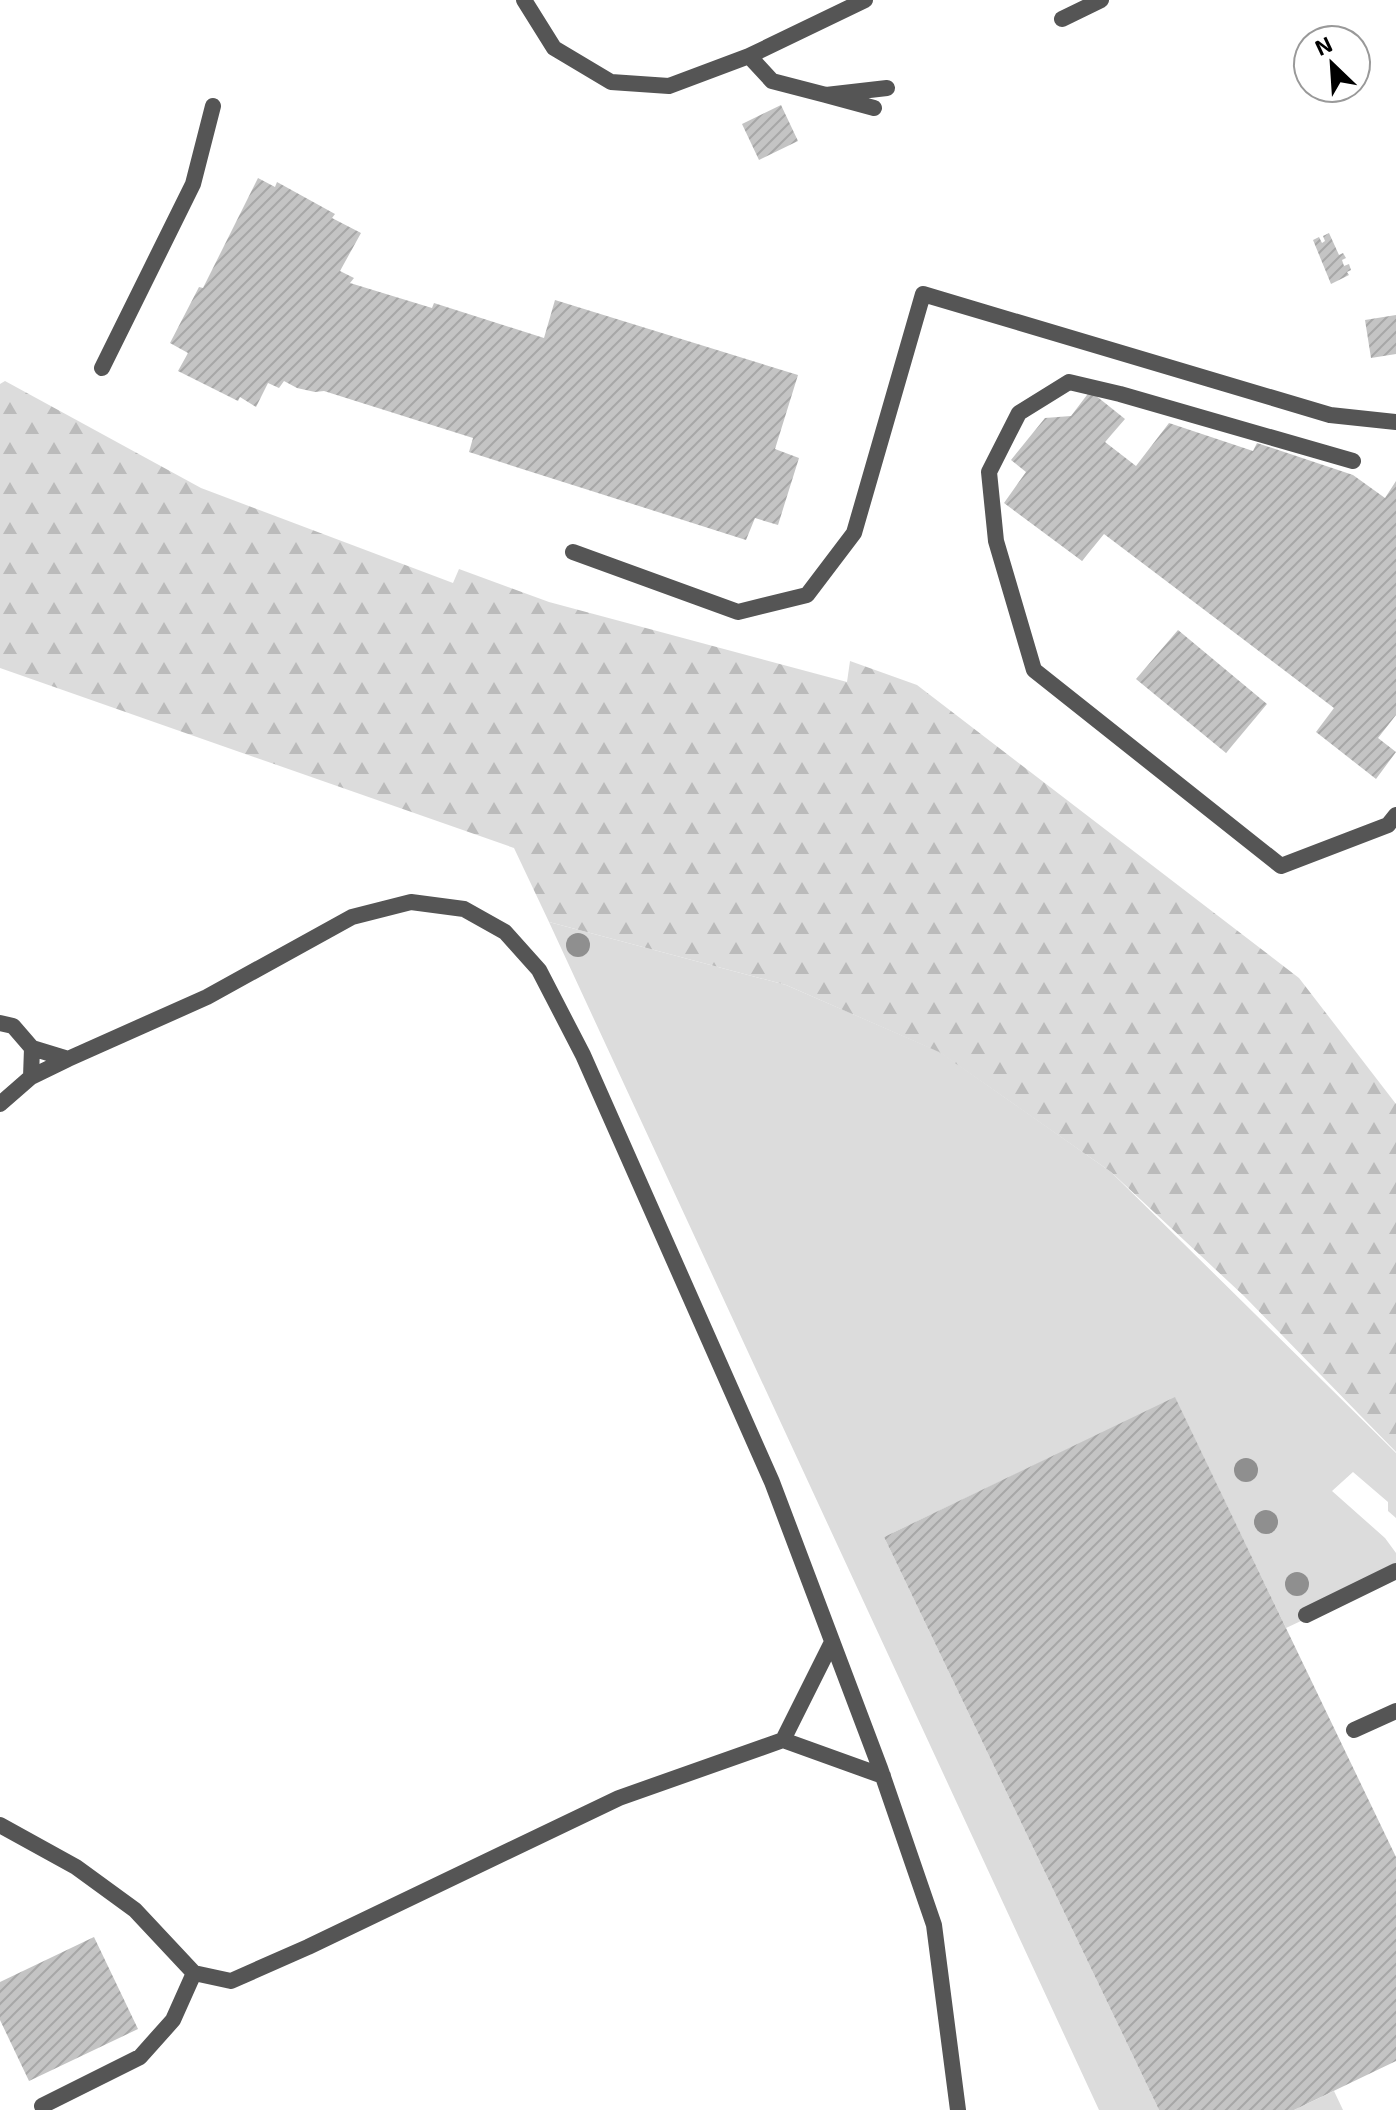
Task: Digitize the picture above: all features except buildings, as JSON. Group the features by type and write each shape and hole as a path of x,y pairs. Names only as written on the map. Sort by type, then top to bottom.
{"lane":[{"path":"524,0 554,48 611,82 669,86 749,56 865,0"},
{"path":"1062,19 1101,0"},
{"path":"749,56 772,81 874,108"},
{"path":"826,95 887,88"},
{"path":"102,368 193,184 213,106"},
{"path":"573,552 738,612 807,595 854,533 923,294 1330,415 1396,422"},
{"path":"1353,461 1069,382 1019,413 989,472 996,541 1034,670 1281,866 1388,825 1396,815"},
{"path":"0,1104 31,1077 207,997 352,917 411,902 464,909 505,932 539,970 583,1055 772,1482 883,1776 934,1925 958,2110"},
{"path":"0,1023 13,1026 32,1048 68,1059"},
{"path":"31,1077 32,1048"},
{"path":"1306,1615 1396,1571"},
{"path":"783,1740 832,1642"},
{"path":"1354,1730 1396,1711"},
{"path":"0,1825 76,1867 135,1910 194,1973 231,1981 619,1798 783,1740 883,1776"},
{"path":"42,2106 140,2057 173,2020 194,1973"}],"green space":[{"path":"5,381 201,488 453,583 459,569 549,602 847,682 850,661 917,685 1299,978 1396,1104 1396,1452 1244,1296 1111,1172 939,1052 786,985 549,922 514,848 0,668 0,384"},
{"path":"549,922 786,985 940,1052 1111,1172 1396,1453 1396,1518 1388,1511 1388,1502 1353,1472 1332,1491 1385,1538 1396,1553 1396,1566 1380,1584 1286,1628 1175,1398 884,1537 1159,2110 1099,2110"},
{"path":"1334,2091 1343,2110 1294,2110"}]}
